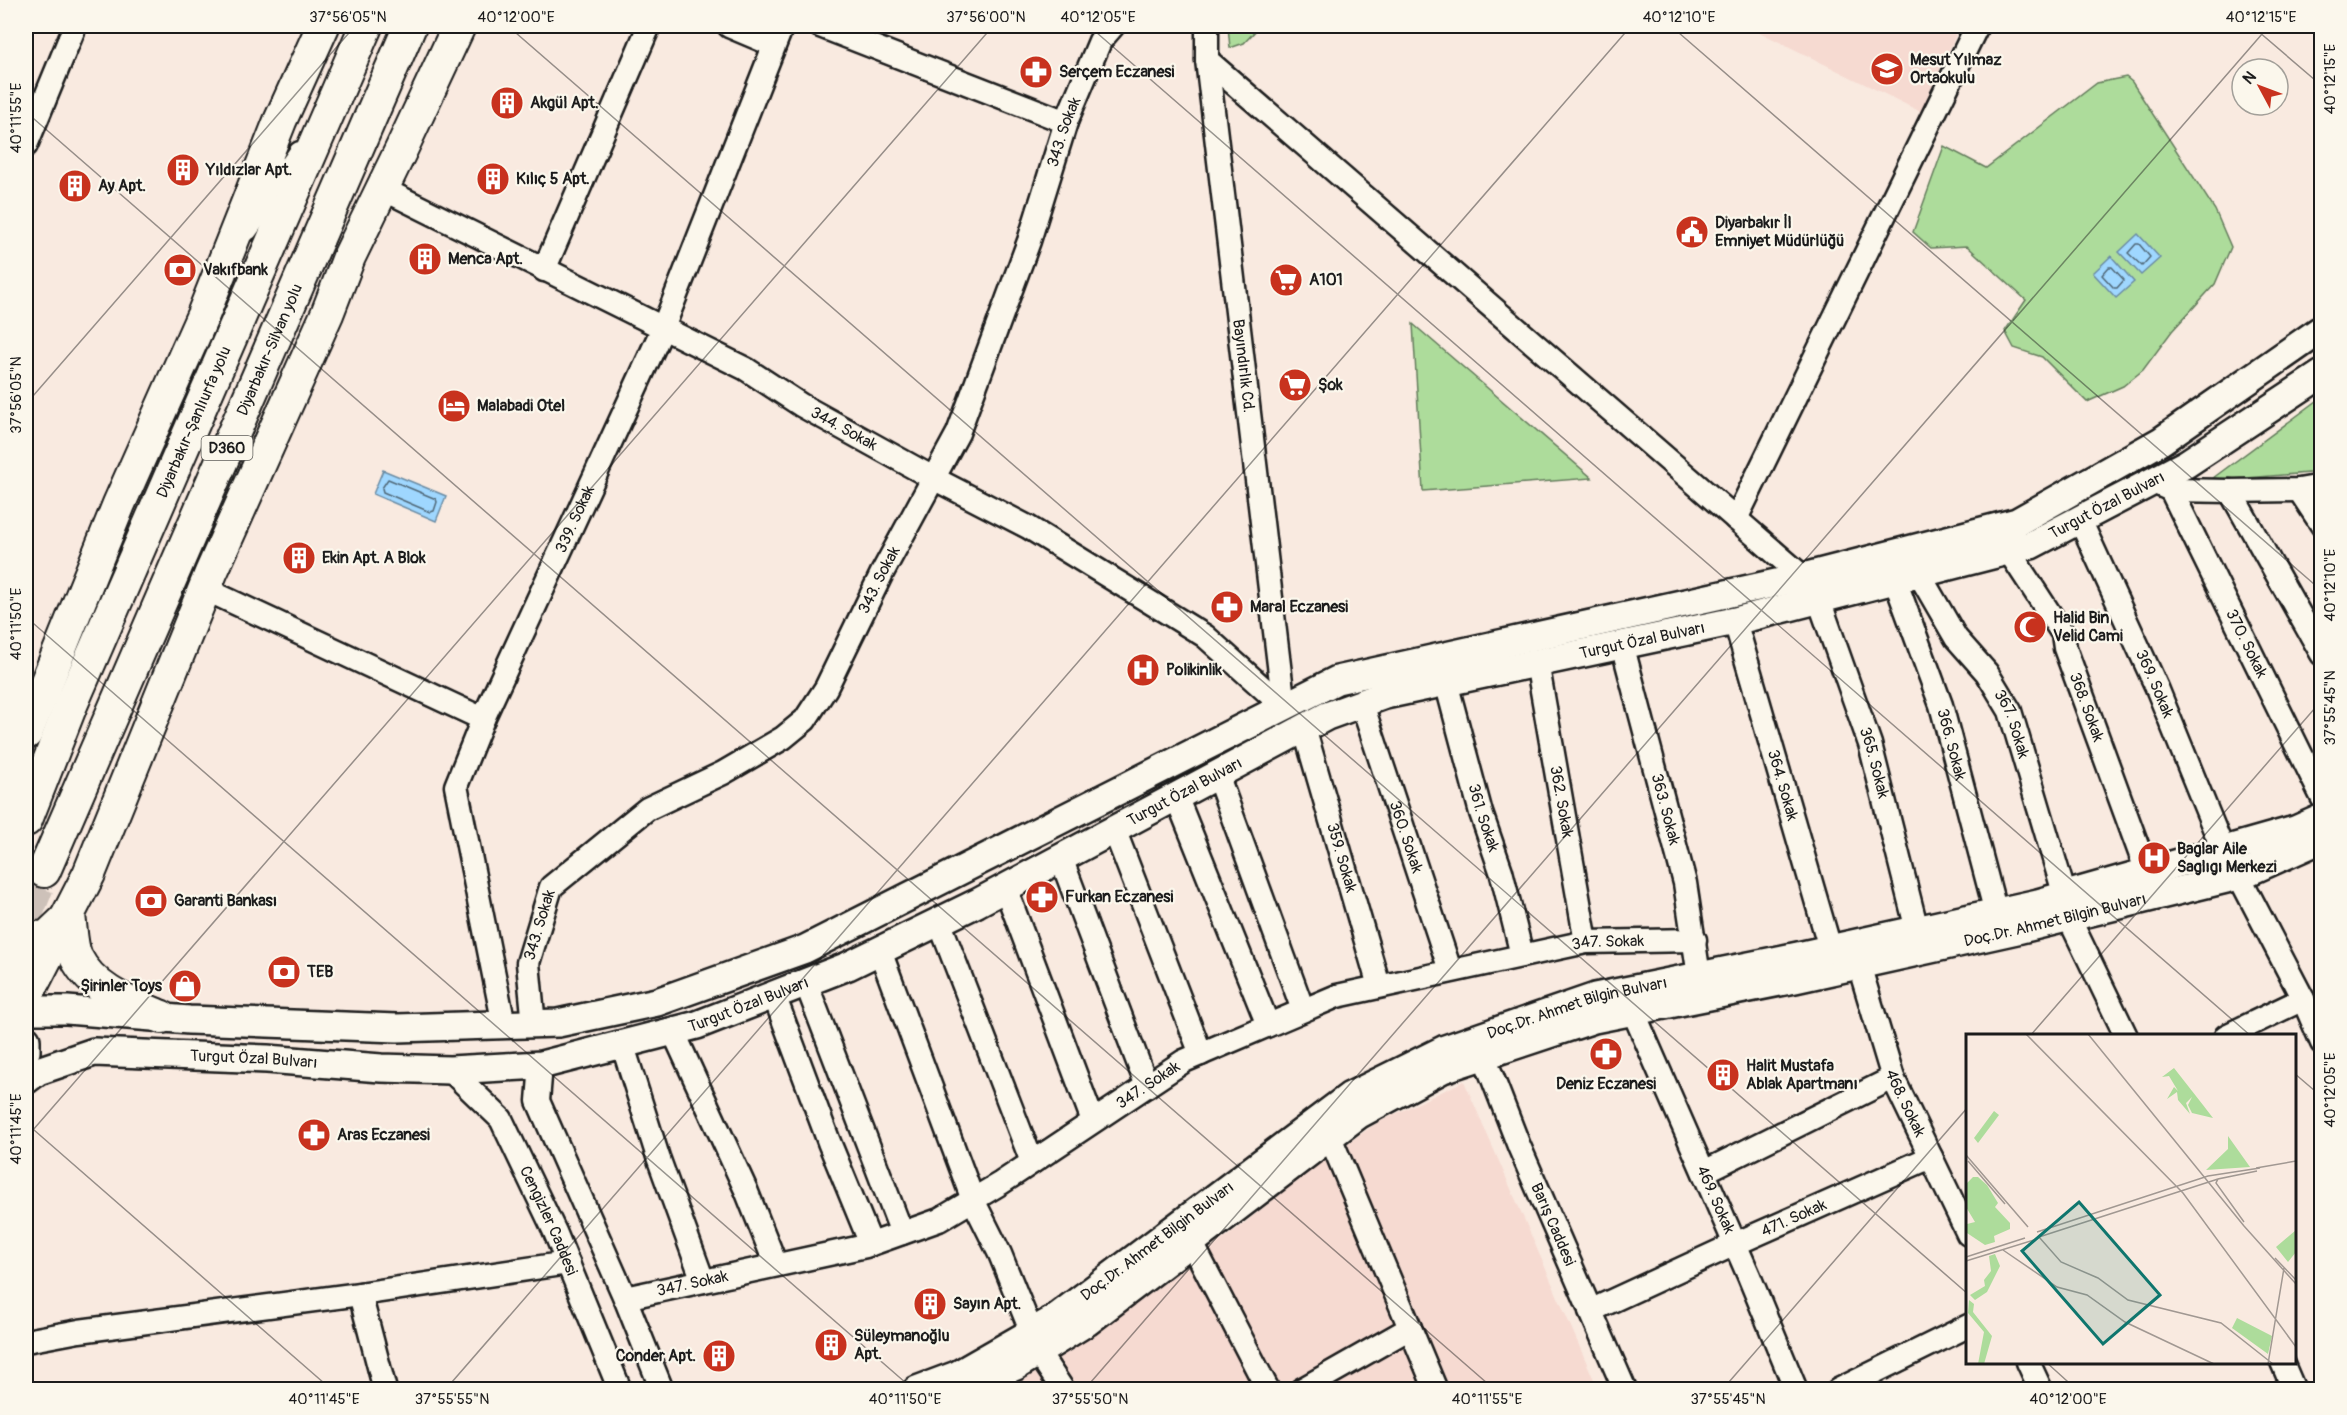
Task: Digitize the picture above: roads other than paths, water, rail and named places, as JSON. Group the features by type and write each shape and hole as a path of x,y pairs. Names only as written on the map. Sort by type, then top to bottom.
{"highway":[{"path":"26,733 35,686 203,315 280,121 322,26"},
{"name":"Diyarbakır-Şanlıurfa yolu","path":"26,820 71,705 366,26"},
{"name":"Diyarbakır-Silvan yolu","path":"44,871 410,26"},
{"path":"356,150 429,26"},
{"path":"26,997 89,874 205,589 327,314 349,257 459,26"},
{"path":"26,939 47,937 69,916"},
{"path":"69,916 75,956 91,978 116,998 162,1017"}],"main road":[{"name":"Turgut Özal Bulvarı","path":"26,1010 67,1010 189,1020 397,1028 558,1023 657,1002 805,949 1337,680 1803,577 2017,522 2161,441 2322,329"},
{"name":"Turgut Özal Bulvarı","path":"26,1080 38,1071 94,1052 267,1059 381,1068 450,1070 541,1065 697,1025 806,983 880,951 1061,858 1327,716 1385,695 1736,621 2031,546 2080,520 2162,486 2186,464 2322,374"},
{"name":"Doç.Dr. Ahmet Bilgin Bulvarı","path":"917,1389 1087,1322 1358,1115 1443,1069 1594,1019 2017,930 2066,906 2147,872 2295,830 2322,818"},
{"name":"Doç.Dr. Ahmet Bilgin Bulvarı","path":"959,1389 1016,1366 1053,1320 1350,1096 1444,1049 1595,997 1996,913 2066,906 2239,876 2322,839"},
{"path":"26,1040 26,1051"}],"street":[{"path":"26,145 30,122 75,26"},
{"path":"544,270 649,26"},
{"path":"729,26 778,35"},
{"path":"820,26 1066,122"},
{"name":"343. Sokak","path":"534,1024 528,963 551,887 647,809 723,773 783,738 805,720 826,688 882,573 962,422 1029,241 1066,122 1100,41 1113,26"},
{"name":"Bayındırlık Cd.","path":"1207,26 1207,60 1284,707"},
{"path":"1736,519 1977,26"},
{"name":"339. Sokak","path":"504,1025 456,786 483,718 663,328 778,35"},
{"path":"1207,60 1803,577"},
{"path":"222,264 328,113"},
{"name":"344. Sokak","path":"383,189 746,369 801,405 933,478 1028,527 1205,636 1284,707"},
{"path":"2162,486 2230,491 2310,488 2322,525"},
{"name":"370. Sokak","path":"2162,486 2322,797"},
{"path":"2230,491 2322,654"},
{"name":"369. Sokak","path":"2080,520 2157,688 2223,850 2303,999 2322,1043"},
{"name":"368. Sokak","path":"2010,552 2063,634 2066,648 2147,872"},
{"name":"367. Sokak","path":"1907,577 1987,673 2010,711 2066,906 2126,1034"},
{"name":"366. Sokak","path":"1907,577 1996,913"},
{"path":"205,589 483,718"},
{"name":"365. Sokak","path":"1819,600 1870,744 1917,930"},
{"name":"364. Sokak","path":"1736,621 1830,948"},
{"name":"363. Sokak","path":"1622,645 1684,882 1699,976"},
{"name":"362. Sokak","path":"1536,662 1586,942"},
{"name":"361. Sokak","path":"1446,682 1481,813 1501,871 1522,955"},
{"name":"360. Sokak","path":"1362,704 1450,970"},
{"name":"359. Sokak","path":"1304,728 1379,986"},
{"path":"1217,774 1303,1010"},
{"path":"1176,796 1268,1025"},
{"path":"1114,829 1201,1054"},
{"path":"1061,858 1147,1086"},
{"path":"1005,887 1094,1121"},
{"path":"939,921 1032,1162"},
{"name":"347. Sokak","path":"625,1298 871,1244 939,1220 974,1200 1184,1061 1337,996 1586,942 1695,940"},
{"path":"880,951 974,1200 1000,1254 1035,1342 1063,1389"},
{"name":"468. Sokak","path":"1859,965 1893,1078 1966,1230"},
{"path":"806,983 902,1233"},
{"path":"774,995 829,1142 871,1244"},
{"path":"2228,1034 2303,999"},
{"name":"469. Sokak","path":"1633,1011 1796,1389"},
{"path":"673,1031 747,1190 776,1265"},
{"path":"622,1043 658,1157 703,1281"},
{"name":"Barış Caddesi","path":"1484,1056 1519,1146 1625,1389"},
{"path":"541,1065 538,1101 625,1298 662,1389"},
{"name":"Cengizler Caddesi","path":"450,1070 501,1119 555,1232 620,1389"},
{"path":"1704,1172 1893,1078"},
{"path":"1330,1137 1436,1389"},
{"name":"471. Sokak","path":"1590,1311 1931,1157"},
{"path":"1192,1243 1268,1389"},
{"path":"26,1341 91,1329 360,1294 568,1263"},
{"path":"360,1294 384,1389"},
{"path":"1838,1389 1966,1327"},
{"path":"1301,1389 1410,1328"},
{"path":"2029,1364 2041,1389"},
{"path":"2283,1364 2295,1389"}],"water":[{"path":"2138,234 2160,258 2141,275 2119,252"},
{"path":"2111,256 2134,282 2116,298 2093,273"},
{"path":"383,470 446,496 436,521 373,494"}],"tunnel":[{"path":"26,916 44,871"}],"place":[{"name":"Mesut Yılmaz Ortaokulu","path":"1887,69"},
{"name":"Serçem Eczanesi","path":"1036,72"},
{"name":"Akgül Apt.","path":"507,103"},
{"name":"Yıldızlar Apt.","path":"183,170"},
{"name":"Kılıç 5 Apt.","path":"493,179"},
{"name":"Ay Apt.","path":"75,186"},
{"name":"Diyarbakır İl Emniyet Müdürlüğü","path":"1692,232"},
{"name":"Menca Apt.","path":"425,259"},
{"name":"Vakıfbank","path":"180,270"},
{"name":"A101","path":"1286,280"},
{"name":"Şok","path":"1295,385"},
{"name":"Malabadi Otel","path":"454,406"},
{"name":"Ekin Apt. A Blok","path":"299,558"},
{"name":"Maral Eczanesi","path":"1227,607"},
{"name":"Halid Bin Velid Cami","path":"2030,627"},
{"name":"Polikinlik","path":"1143,670"},
{"name":"Baglar Aile Saglıgı Merkezi","path":"2154,858"},
{"name":"Furkan Eczanesi","path":"1042,897"},
{"name":"Garanti Bankası","path":"151,901"},
{"name":"TEB","path":"284,972"},
{"name":"Şirinler Toys","path":"185,986"},
{"name":"Deniz Eczanesi","path":"1606,1054"},
{"name":"Halit Mustafa Ablak Apartmanı","path":"1723,1075"},
{"name":"Aras Eczanesi","path":"314,1135"},
{"name":"Sayın Apt.","path":"930,1304"},
{"name":"Süleymanoğlu Apt.","path":"831,1345"},
{"name":"Conder Apt.","path":"719,1356"}]}
